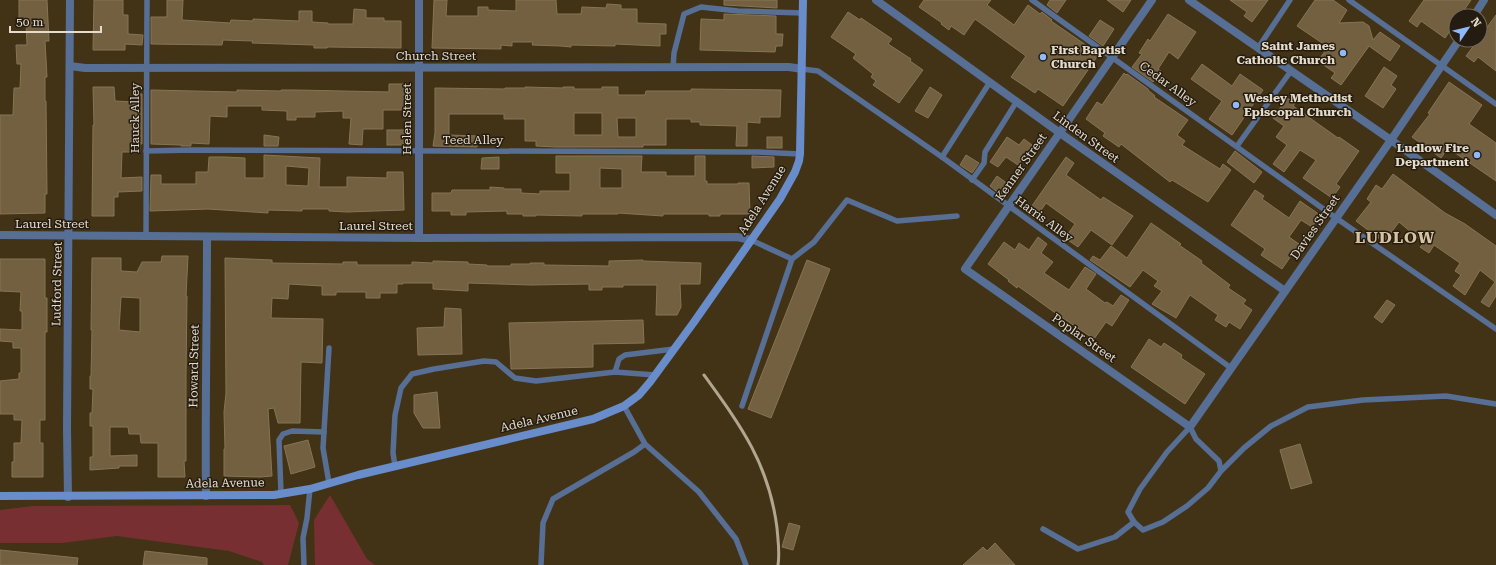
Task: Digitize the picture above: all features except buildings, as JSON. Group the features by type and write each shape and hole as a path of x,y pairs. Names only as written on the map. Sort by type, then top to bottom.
{"street":[{"name":"Ludford Street","path":"68,497 67,429 70,0"},
{"name":"Helen Street","path":"419,0 419,238"},
{"name":"Adela Avenue","path":"0,496 206,496 281,493 310,488 395,466 593,419 624,406 639,395 674,349 780,199 795,172 800,154 803,0"},
{"name":"Linden Street","path":"876,0 1018,101 1060,133 1285,291"},
{"name":"Kenner Street","path":"965,269 1152,0"},
{"path":"1189,0 1391,140 1496,215"},
{"name":"Davies Street","path":"1190,427 1454,48"},
{"name":"Church Street","path":"70,66 85,68 789,67 802,69"},
{"name":"Laurel Street","path":"0,236 419,238 737,237 751,240"},
{"name":"Howard Street","path":"206,496 205,393 207,354 207,237"},
{"name":"Poplar Street","path":"965,269 1190,427"}],"lane":[{"name":"Hauck Alley","path":"146,237 147,0"},
{"name":"Cedar Alley","path":"1032,0 1336,218 1496,329"},
{"path":"1258,48 1290,0"},
{"path":"1349,0 1496,104"},
{"path":"672,68 674,53 684,14 690,10 701,7 738,11 803,13"},
{"name":"Harris Alley","path":"802,69 818,71 942,157 1008,207 1231,368"},
{"path":"1237,146 1291,71"},
{"path":"942,157 990,82"},
{"path":"972,180 984,163 984,152 1018,101"},
{"name":"Teed Alley","path":"146,151 757,152 800,154"},
{"path":"742,406 792,259 814,242 847,200 896,221 957,216"},
{"path":"751,240 792,259"},
{"path":"329,348 323,448 329,483"},
{"path":"615,372 619,359 625,355 674,349"},
{"path":"395,466 392,453 395,414 401,388 412,374 484,361 496,362 515,378 536,380 615,372 655,375"},
{"path":"1220,471 1219,461 1196,440 1190,427 1167,452 1140,489 1128,512 1134,522 1143,530 1163,522 1187,506 1208,488 1220,471 1244,448 1271,426 1308,407 1363,400 1446,396 1496,404"},
{"path":"624,406 645,444 699,492 736,540 746,565"},
{"path":"281,493 279,440 283,434 292,431 324,432"},
{"path":"542,565 543,523 553,499 634,452 645,444"},
{"path":"304,565 303,538 310,488"},
{"path":"1043,529 1078,549 1115,537 1134,522"}],"shaded area":[{"path":"330,495 367,559 375,565 315,565 314,520"},
{"path":"290,505 299,523 288,565 264,565 262,562 229,551 117,536 62,543 0,543 0,510 33,506"}],"railway":[{"path":"704,375 730,411 760,465 773,505 777,528 779,556 778,565"}],"place":[{"name":"Saint James Catholic Church","path":"1343,53"},
{"name":"First Baptist Church","path":"1043,57"},
{"name":"Wesley Methodist Episcopal Church","path":"1236,105"},
{"name":"Ludlow Fire Department","path":"1477,155"}],"district":[{"name":"LUDLOW","path":"1395,237"}]}
